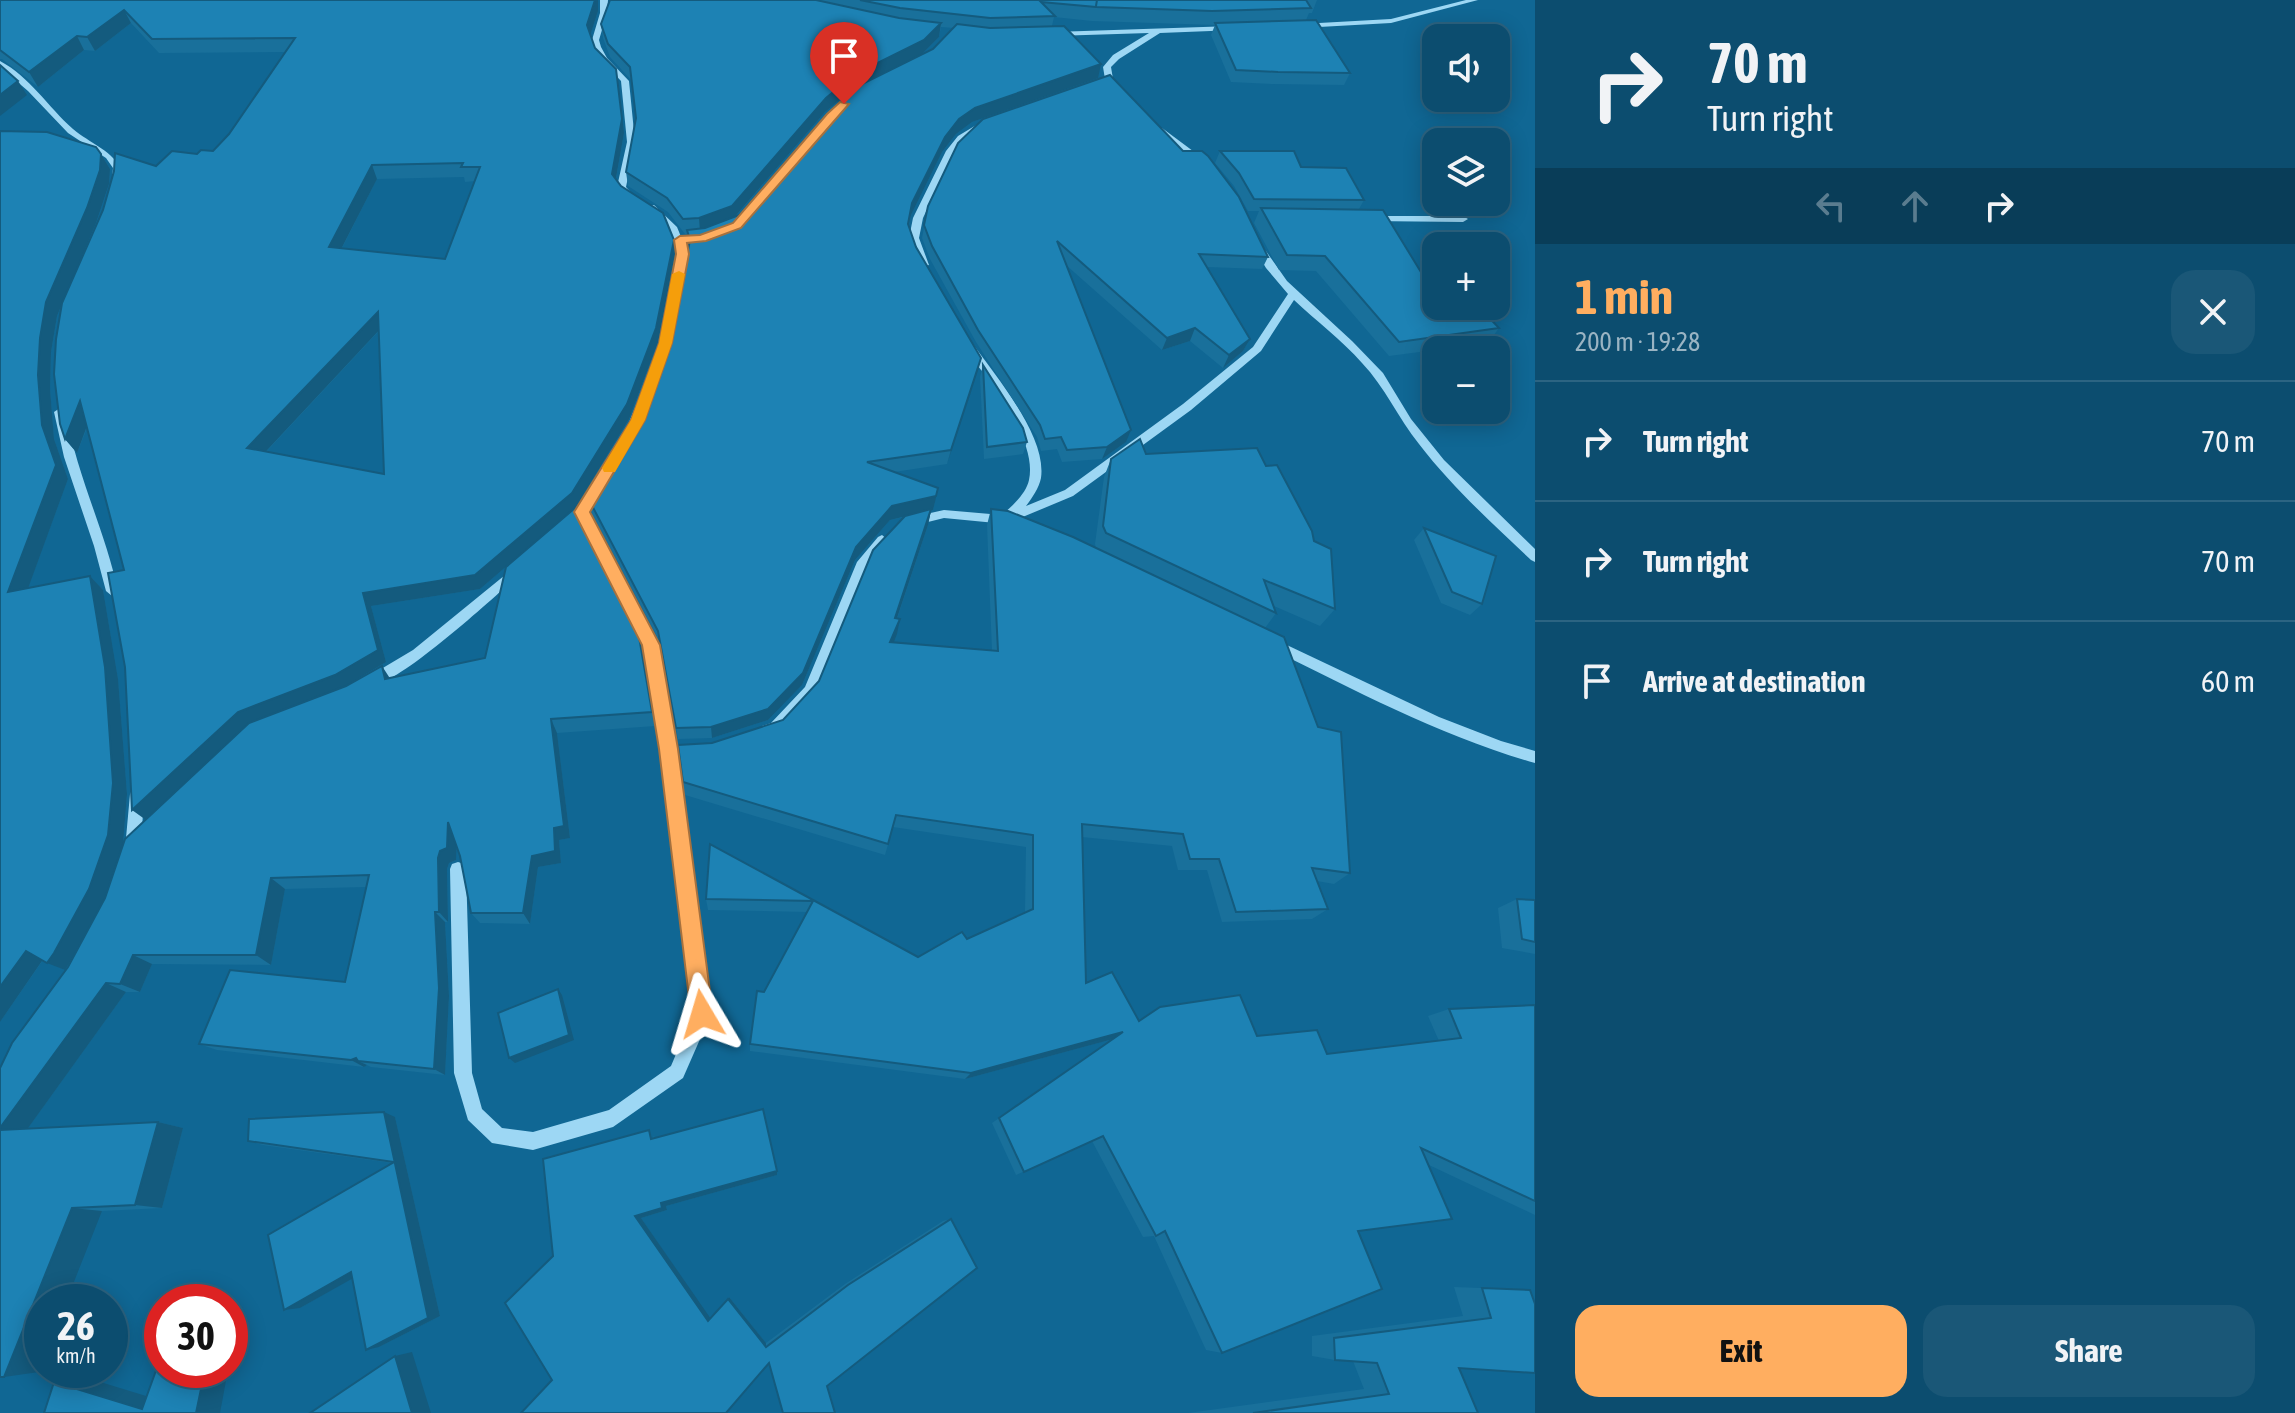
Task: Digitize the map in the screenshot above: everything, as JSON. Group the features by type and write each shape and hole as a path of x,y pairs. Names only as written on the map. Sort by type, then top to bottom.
{"street":[{"path":"604,0 605,11 596,38 603,60 625,81 631,133 621,187 624,194 652,207 671,222 685,239 666,343 638,420 622,446"},
{"path":"1298,26 1391,21 1474,0"},
{"path":"1048,34 1236,28"},
{"path":"1127,101 1104,81 1107,67 1116,57 1159,30"},
{"path":"0,63 31,89 71,131 109,156 117,168 112,198"},
{"path":"929,274 914,238 918,218 949,153 961,138 998,117"},
{"path":"1146,119 1210,167"},
{"path":"1366,219 1463,219"},
{"path":"1251,230 1270,271 1292,295 1335,329 1380,376 1409,425 1452,477 1535,557"},
{"path":"750,735 775,728 810,690 863,562 896,525 944,514 1012,523 1069,493 1187,407 1257,349 1292,295"},
{"path":"960,330 1005,401 1034,457 1036,477 1012,523"},
{"path":"59,401 63,439 107,562 115,606"},
{"path":"552,539 582,512 606,473"},
{"path":"458,869 463,1073 474,1114 498,1137 533,1141 613,1118 677,1072 702,1014 676,749 651,645 582,512"},
{"path":"364,686 418,654 531,558"},
{"path":"1262,639 1443,725 1504,750 1535,757"},
{"path":"129,859 134,845 136,782"},
{"path":"134,845 145,834"}],"building":[{"path":"0,0 595,0 587,25 595,48 616,69 622,119 612,174 621,186 663,213 674,240 656,328 627,404 572,493 475,575 363,593 378,650 335,675 238,712 132,810 125,667 108,573 124,570 80,401 65,439 60,424 54,374 62,303 103,210 114,171 115,153 156,166 172,151 197,154 201,150 213,151 229,134 295,38 152,39 124,10 87,37 77,36 29,72 0,50","holes":["463,163 461,167 480,167 445,259 329,247 372,165","378,312 384,474 247,448"]},
{"path":"610,0 816,0 899,18 941,23 924,40 855,74 826,98 732,206 699,218 683,219 667,198 626,172 636,118 630,67 608,44 601,24"},
{"path":"860,0 1306,0 1311,8 1212,11 1041,2 1055,16 990,18 900,8"},
{"path":"1316,20 1350,73 1236,70 1215,23"},
{"path":"957,24 990,28 1064,26 1101,64 975,108 959,119 945,137 912,203 908,224 916,247 981,358 951,450 867,462 938,488 936,496 892,506 856,547 803,673 768,709 711,727 676,728 658,631 588,498 645,407 672,330 690,240 687,230 705,228 742,214 836,106 864,83 933,49"},
{"path":"0,65 18,81 0,95"},
{"path":"1110,75 1183,151 1202,151 1208,156 1239,197 1268,257 1199,254 1250,339 1229,355 1195,328 1167,338 1057,241 1131,430 1107,447 1067,450 1061,437 1045,439 1040,425 978,330 932,246 924,225 928,206 958,143 983,119"},
{"path":"0,131 47,132 96,147 101,154 100,170 87,208 46,302 38,375 42,425 56,465 8,592 90,576 105,667 113,783 108,835 89,889 54,953 47,963 26,951 0,987"},
{"path":"1220,151 1294,151 1301,167 1346,168 1364,200 1254,199 1239,173"},
{"path":"1261,208 1383,210 1422,274 1422,320 1491,320 1499,328 1422,336 1422,339 1399,342 1325,256 1287,255"},
{"path":"983,365 1023,428 1027,442 987,447"},
{"path":"1140,439 1146,454 1257,448 1266,466 1277,465 1312,531 1314,541 1331,549 1335,609 1264,580 1276,613 1106,533 1103,526 1111,459"},
{"path":"575,508 638,631 652,712 551,719 564,826 554,828 555,851 532,856 523,913 471,913 460,856 448,822 447,848 440,851 438,858 439,912 435,912 439,988 434,1069 358,1061 356,1058 351,1060 199,1044 230,970 345,982 369,875 271,878 256,955 133,955 120,984 106,983 0,1128 0,1068 12,1043 68,967 105,898 125,839 249,723 346,686 382,666 385,679 485,658 506,567"},
{"path":"931,509 895,618 900,619 890,642 998,651 991,509 1008,511 1073,537 1284,637 1318,727 1341,732 1350,873 1312,868 1328,909 1236,912 1219,859 1190,859 1183,834 1082,824 1086,983 1112,972 1139,1021 1160,1007 1240,995 1257,1036 1317,1030 1327,1054 1461,1038 1449,1009 1535,1005 1535,1201 1421,1148 1452,1219 1358,1231 1382,1289 1222,1353 1165,1231 1156,1236 1103,1136 1024,1172 999,1118 1123,1032 971,1073 750,1044 757,991 764,992 813,901 706,899 710,844 918,957 962,932 967,939 1033,909 1033,835 896,815 888,844 683,782 678,745 712,743 783,720 819,681 873,550 905,516"},
{"path":"1424,528 1496,556 1482,604 1452,592"},
{"path":"1517,899 1535,900 1535,942 1522,939"},
{"path":"558,989 569,1035 509,1058 498,1013"},
{"path":"763,1109 777,1171 661,1203 662,1208 635,1216 708,1321 728,1299 766,1347 848,1285 951,1219 977,1268 827,1386 835,1413 783,1413 769,1363 726,1413 521,1413 552,1380 505,1303 553,1256 543,1159 649,1130 651,1139"},
{"path":"384,1112 428,1318 366,1350 351,1272 284,1310 268,1235 394,1162 248,1141 249,1119"},
{"path":"158,1122 135,1205 72,1208 41,1284 24,1284 24,1327 4,1377 0,1377 0,1130"},
{"path":"1482,1288 1530,1290 1535,1304 1535,1373 1459,1368 1478,1413 1253,1413 1389,1394 1377,1363 1335,1360 1334,1338 1491,1318"},
{"path":"395,1356 412,1413 310,1413"},
{"path":"52,1388 74,1388 142,1409 150,1388 201,1388 196,1413 44,1413"}],"slow traffic":[{"path":"609,468 638,420 666,343 679,274"}],"route":[{"path":"702,1014 669,749 651,645 582,512 638,420 666,343 683,254 680,240 702,238 737,225 830,116 844,104"}]}
